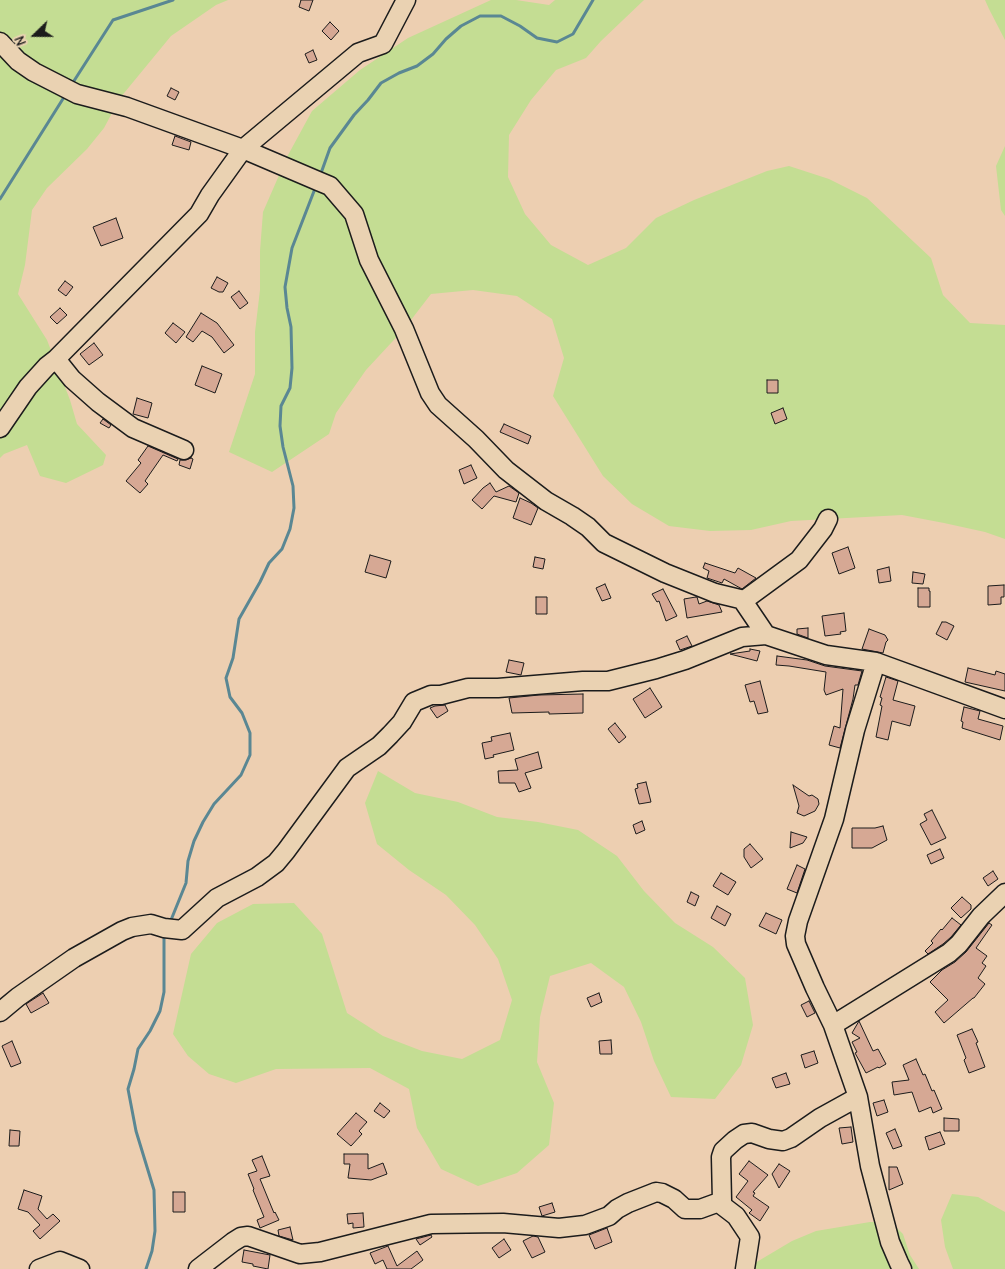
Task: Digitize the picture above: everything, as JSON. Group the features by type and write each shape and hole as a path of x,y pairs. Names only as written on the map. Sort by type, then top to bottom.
{"street":[{"path":"0,428 28,386 199,214 210,195 243,149 358,53 383,44 406,0"},
{"path":"0,42 18,60 34,72 77,94 127,107 243,149 330,186 354,214 369,260 404,329 430,393 438,405 476,439 506,470 546,501 588,527 604,543 664,573 715,593 733,596 743,601 766,635"},
{"path":"56,359 72,379 98,402 134,428 184,450"},
{"path":"743,601 799,560 823,529 828,519"},
{"path":"0,1012 18,997 74,958 122,931 132,927 151,924 182,930 217,898 256,877 276,863 347,768 379,746 402,722 414,702 431,695 441,695 468,688 608,681 685,660 742,637 766,635 826,655 876,662 1005,710"},
{"path":"876,662 855,730 834,819 798,920 795,936 798,952 834,1026 858,1097 870,1166 890,1242 902,1269"},
{"path":"834,1026 949,953 1005,893"},
{"path":"198,1269 233,1242 241,1237 248,1236 300,1254 320,1252 431,1224 503,1223 559,1228 585,1225 609,1216 617,1208 656,1192 674,1199 685,1209 700,1210 722,1200 721,1157 723,1152 735,1140 744,1134 752,1133 769,1139 783,1141 858,1097"},
{"path":"719,1203 736,1216 750,1237 746,1269"},
{"path":"38,1269 60,1261 80,1269"}],"green space":[{"path":"0,0 228,0 216,5 171,36 120,98 104,128 87,149 47,188 32,210 25,265 18,294 47,340 77,424 106,455 103,465 66,483 40,476 27,445 4,454 0,458"},
{"path":"491,0 516,0 549,5 555,0 644,0 586,58 556,70 531,100 509,135 508,177 525,214 551,245 588,265 626,248 656,218 694,200 767,171 789,166 829,179 867,198 931,258 943,295 970,323 1005,325 1005,539 985,532 902,515 791,521 751,530 710,531 669,526 632,504 603,476 553,396 564,358 552,319 517,296 473,290 431,294 404,329 366,370 336,413 329,434 272,472 229,452 255,374 255,332 260,290 263,212 287,157 312,111 360,70 408,38"},
{"path":"985,0 1005,0 1005,40 989,9"},
{"path":"1005,146 1005,216 1001,210 996,166"},
{"path":"378,771 415,793 458,802 497,817 538,822 578,830 617,856 644,891 675,923 713,947 745,978 753,1025 741,1065 715,1099 671,1097 654,1061 641,1022 624,987 591,963 550,976 540,1017 537,1062 554,1103 549,1145 517,1173 478,1186 441,1169 417,1128 409,1089 370,1068 276,1069 236,1083 209,1074 188,1056 173,1034 191,954 217,923 253,904 294,903 322,934 347,1013 383,1036 422,1051 462,1059 500,1040 512,1000 498,959 475,925 446,895 409,870 377,844 365,803"},
{"path":"952,1194 978,1197 1005,1212 1005,1269 953,1269 945,1247 941,1220"},
{"path":"870,1222 891,1222 903,1234 910,1255 919,1269 756,1269 755,1263 792,1241 816,1231"}],"building":[{"path":"301,0 313,0 309,11 299,7"},
{"path":"330,22 339,31 331,40 322,31"},
{"path":"313,50 317,60 309,63 305,54"},
{"path":"171,88 179,92 175,100 167,96"},
{"path":"175,136 191,142 189,150 172,145"},
{"path":"116,218 123,238 101,246 93,227"},
{"path":"217,277 228,283 223,292 211,288"},
{"path":"65,281 73,287 66,296 58,290"},
{"path":"239,291 248,303 240,309 231,297"},
{"path":"60,308 67,315 57,324 50,317"},
{"path":"201,313 217,323 234,345 224,353 212,337 202,331 193,342 186,337"},
{"path":"173,323 185,332 176,343 165,333"},
{"path":"94,343 103,355 89,365 80,354"},
{"path":"202,366 222,374 215,393 195,385"},
{"path":"767,380 778,380 778,393 767,393"},
{"path":"137,398 152,403 148,418 133,414"},
{"path":"783,408 787,419 775,424 771,413"},
{"path":"103,419 111,425 109,428 100,423"},
{"path":"504,424 531,436 528,444 500,432"},
{"path":"148,446 178,459 177,461 163,455 145,481 148,484 140,493 126,481 141,463 138,460"},
{"path":"193,459 190,469 179,465 180,460"},
{"path":"471,465 477,478 464,484 459,470"},
{"path":"490,483 496,492 509,486 519,493 516,502 494,496 482,509 472,500"},
{"path":"520,498 538,508 531,525 513,518"},
{"path":"848,547 855,568 839,574 832,553"},
{"path":"370,555 391,561 386,578 365,572"},
{"path":"535,557 545,559 543,569 533,567"},
{"path":"705,563 735,573 738,568 756,578 742,589 724,579 722,583 707,578 709,571 703,568"},
{"path":"889,567 891,581 879,583 877,570"},
{"path":"913,572 925,574 923,584 912,583"},
{"path":"605,584 611,598 602,601 596,588"},
{"path":"1004,585 1004,597 1001,597 1001,604 988,605 988,586"},
{"path":"918,588 929,588 930,607 918,607"},
{"path":"663,589 677,616 666,621 659,601 657,602 652,594"},
{"path":"536,597 547,597 547,614 536,614"},
{"path":"697,597 699,604 707,601 719,605 722,612 687,618 684,599"},
{"path":"844,613 846,631 840,632 841,634 825,636 822,616"},
{"path":"942,622 954,626 947,640 936,634"},
{"path":"808,628 808,638 797,634 797,629"},
{"path":"869,629 885,635 888,640 883,653 862,649"},
{"path":"687,636 692,646 680,650 676,641"},
{"path":"750,649 760,651 757,661 730,654 750,651"},
{"path":"777,656 807,660 825,666 862,671 858,685 855,685 840,748 829,745 834,726 840,728 843,689 826,695 824,690 826,672 776,665"},
{"path":"509,660 524,663 521,675 506,672"},
{"path":"968,668 995,675 996,671 1005,674 1005,691 965,682"},
{"path":"886,677 898,681 893,700 915,706 910,726 892,721 888,740 876,737 882,706 880,705 882,698 880,697"},
{"path":"760,681 768,712 758,714 754,701 750,702 745,685"},
{"path":"650,688 662,707 645,718 633,699"},
{"path":"583,694 583,713 512,713 509,698 539,695"},
{"path":"445,705 448,711 437,718 430,708 435,706"},
{"path":"964,707 980,711 978,719 1003,726 1000,740 962,728 963,722 961,721"},
{"path":"615,723 626,737 619,743 608,729"},
{"path":"510,733 514,750 485,759 482,743 492,741 491,737"},
{"path":"538,752 542,768 525,773 531,788 519,792 515,783 499,783 498,771 518,770 515,759"},
{"path":"646,782 651,802 639,804 635,789 638,788 637,784"},
{"path":"793,785 809,796 812,795 818,799 819,804 815,811 804,816 797,813 799,806"},
{"path":"932,810 946,838 931,845 920,824 927,820 924,814"},
{"path":"642,821 645,830 636,834 633,825"},
{"path":"883,826 887,840 872,848 852,848 852,828"},
{"path":"791,832 807,837 803,843 790,848"},
{"path":"750,844 763,859 751,868 744,857 744,849"},
{"path":"940,849 944,858 931,864 927,855"},
{"path":"797,865 805,869 797,893 787,889"},
{"path":"993,871 998,879 988,886 983,878"},
{"path":"721,873 736,882 728,895 713,886"},
{"path":"691,892 699,896 695,906 687,902"},
{"path":"962,897 971,905 971,909 961,918 951,908"},
{"path":"717,906 731,914 725,926 711,918"},
{"path":"766,913 782,920 776,934 759,926"},
{"path":"952,918 961,925 951,937 928,954 925,951 933,943 931,941"},
{"path":"989,923 992,925 976,948 987,956 982,963 986,966 978,978 985,984 974,998 944,1023 935,1012 948,1000 930,982 942,970 966,952"},
{"path":"43,993 49,1003 31,1013 26,1004"},
{"path":"599,993 602,1002 591,1007 587,998"},
{"path":"809,1001 815,1013 807,1017 801,1005"},
{"path":"859,1021 873,1051 878,1049 886,1064 866,1073 855,1053 857,1052 852,1042 860,1038 852,1033"},
{"path":"972,1029 985,1067 969,1073 964,1060 966,1058 957,1035"},
{"path":"611,1040 612,1054 600,1054 599,1041"},
{"path":"12,1041 21,1063 11,1067 2,1046"},
{"path":"814,1051 818,1063 805,1068 801,1055"},
{"path":"916,1059 932,1091 934,1090 942,1109 933,1113 931,1107 919,1112 912,1092 894,1095 892,1082 909,1080 903,1065"},
{"path":"786,1073 790,1084 776,1088 772,1078"},
{"path":"884,1100 888,1112 877,1116 873,1103"},
{"path":"380,1103 390,1111 384,1118 374,1111"},
{"path":"356,1113 367,1122 359,1131 362,1134 351,1146 337,1134"},
{"path":"944,1118 959,1119 959,1131 944,1131"},
{"path":"851,1127 853,1142 842,1144 839,1128"},
{"path":"895,1129 902,1146 893,1149 886,1133"},
{"path":"10,1130 20,1131 19,1146 9,1146"},
{"path":"940,1132 945,1144 929,1150 925,1137"},
{"path":"344,1154 368,1154 368,1169 383,1163 387,1174 371,1180 348,1178 350,1164 344,1164"},
{"path":"262,1156 270,1176 260,1179 274,1213 279,1220 260,1228 257,1220 264,1217 248,1174 257,1171 252,1160"},
{"path":"749,1161 768,1175 753,1192 755,1193 753,1196 769,1207 760,1221 749,1213 752,1210 736,1197 748,1181 739,1174"},
{"path":"779,1164 790,1171 779,1188 772,1174"},
{"path":"889,1167 897,1167 903,1184 889,1190"},
{"path":"24,1190 42,1196 38,1209 47,1219 53,1214 60,1221 40,1239 33,1231 40,1225 28,1212 18,1209"},
{"path":"173,1192 185,1192 185,1212 173,1212"},
{"path":"552,1203 555,1212 542,1216 539,1207"},
{"path":"363,1213 364,1227 353,1228 353,1223 348,1224 347,1214"},
{"path":"290,1227 293,1240 279,1236 278,1230"},
{"path":"607,1228 612,1242 595,1249 589,1235"},
{"path":"431,1235 432,1237 420,1245 416,1239"},
{"path":"533,1236 538,1237 545,1252 532,1258 523,1241"},
{"path":"504,1239 511,1250 499,1258 492,1248"},
{"path":"388,1246 397,1266 417,1251 423,1260 411,1269 387,1269 383,1260 375,1264 370,1253"},
{"path":"244,1250 270,1255 268,1269 242,1262"}],"waterway":[{"path":"72,84 113,20 173,0"},
{"path":"320,176 330,148 381,83 417,66 433,54 461,26 480,16 501,16 537,38 557,42 573,34 593,0"},
{"path":"0,199 66,94"},
{"path":"171,920 186,883 188,861 194,841 203,822 214,804 241,775 250,755 250,733 242,713 230,697 226,678 233,658 239,619 269,563 282,549 290,529 294,508 293,486 283,447 280,426 281,406 290,388 292,368 291,327 285,287 292,248 316,186"},
{"path":"146,1269 152,1251 155,1231 154,1190 136,1131 128,1089 138,1049 160,1011 164,992 164,936"}]}
